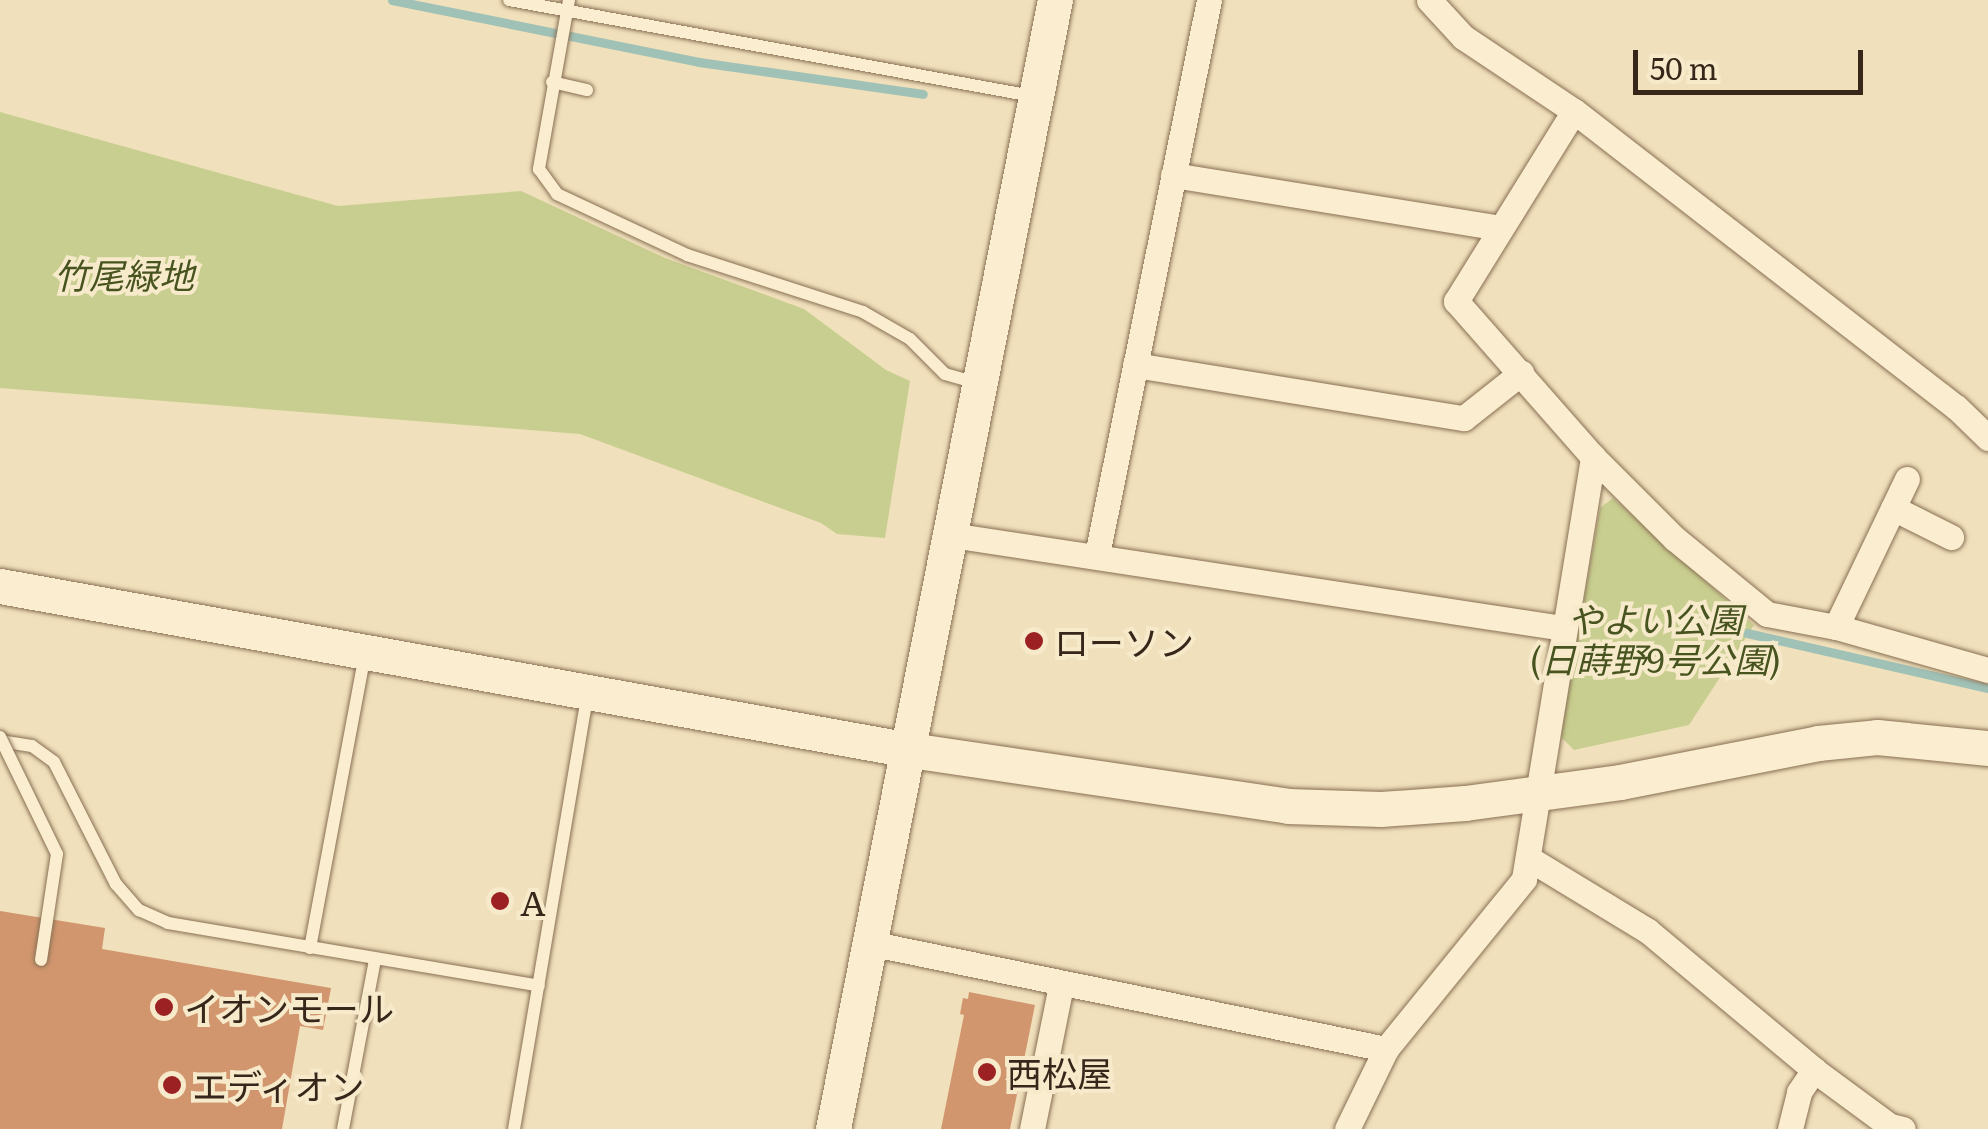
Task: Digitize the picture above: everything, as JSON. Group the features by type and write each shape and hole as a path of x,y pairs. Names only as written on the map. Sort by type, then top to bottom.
{"street":[{"path":"833,1129 1056,0"},
{"path":"1097,554 1209,0"},
{"path":"1429,0 1463,37 1574,110 1956,407 1988,438"},
{"path":"1574,110 1456,301 1593,457 1674,538 1766,614 1836,627 1988,670"},
{"path":"1174,175 1500,228"},
{"path":"1135,365 1464,418 1521,373"},
{"path":"1347,1129 1386,1049 1524,880 1593,457"},
{"path":"1836,627 1907,479"},
{"path":"1893,508 1951,537"},
{"path":"951,535 1097,554 1563,628"},
{"path":"0,586 587,698 1288,806 1380,809 1536,794 1818,743 1877,738 1988,748"},
{"path":"0,609 362,670 587,698"},
{"path":"1528,858 1648,931 1814,1070 1890,1126 1903,1129"},
{"path":"869,943 1386,1049"},
{"path":"1032,1129 1061,985"},
{"path":"1790,1129 1798,1092 1814,1070"}],"lane":[{"path":"508,0 567,7 1039,97"},
{"path":"567,7 539,170 557,194 687,255 863,312 910,339 945,374 981,384"},
{"path":"552,82 587,90"},
{"path":"310,948 362,670"},
{"path":"514,1129 587,698"},
{"path":"0,738 32,746 54,762 116,884 139,910 168,923 539,986"},
{"path":"0,738 57,854 40,960"},
{"path":"343,1129 376,959"}],"green space":[{"name":"竹尾緑地","path":"0,112 338,206 521,191 665,258 804,309 886,370 910,381 885,538 837,534 821,523 580,434 0,388"},
{"name":"やよい公園 (日蒔野9号公園)","path":"1613,498 1754,625 1689,725 1574,750 1560,736 1600,508"}],"building":[{"name":"イオンモール","path":"0,911 105,928 102,949 331,988 323,1030 300,1026 282,1129 0,1129"},
{"name":"西松屋","path":"969,992 1035,1005 1010,1129 941,1129 964,1015 960,1014 963,998 968,999"}],"waterway":[{"path":"392,0 699,62 923,94"},
{"path":"1747,633 1988,688"}],"place":[{"name":"ローソン","path":"1034,641"},
{"name":"A","path":"500,901"},
{"name":"イオンモール","path":"164,1007"},
{"name":"西松屋","path":"987,1072"},
{"name":"エディオン","path":"172,1085"}]}
